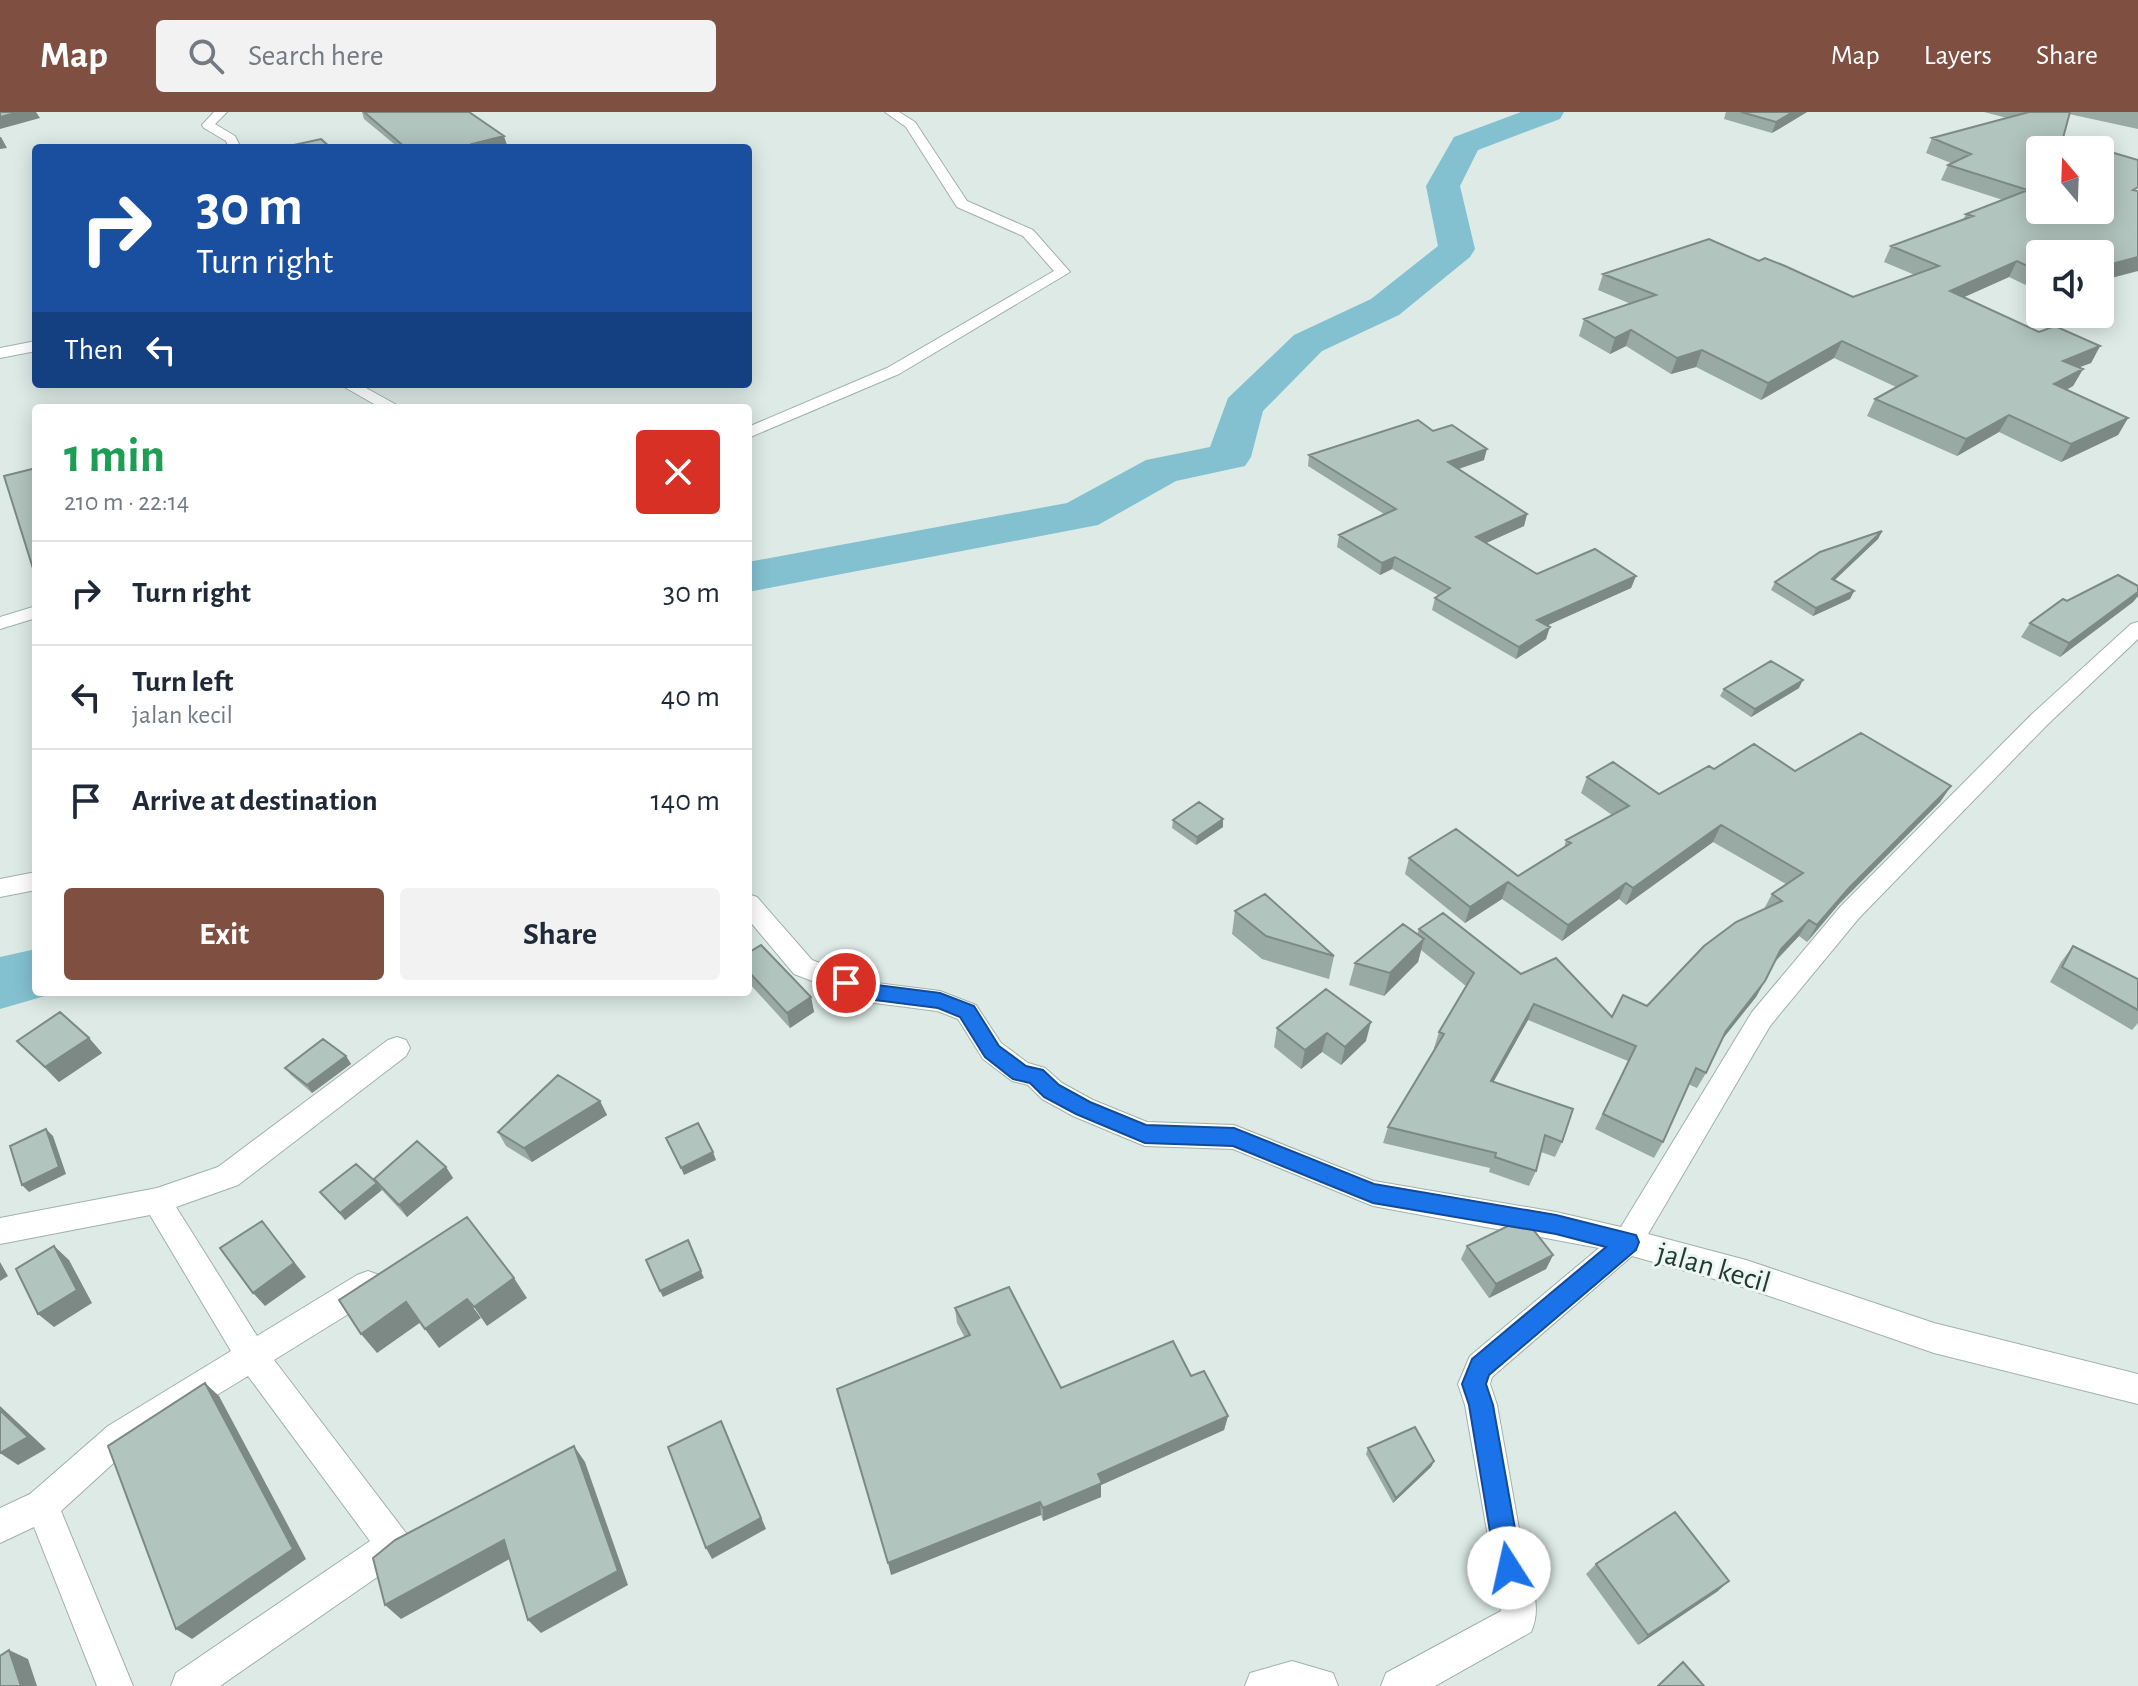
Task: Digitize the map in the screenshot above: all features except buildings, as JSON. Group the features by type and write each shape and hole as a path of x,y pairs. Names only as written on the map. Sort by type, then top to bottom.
{"street":[{"path":"221,112 208,125 231,139 233,144"},
{"path":"752,431 893,371 1063,272 1028,233 962,204 911,125 891,112"},
{"path":"0,353 32,347"},
{"path":"355,388 386,404"},
{"path":"0,623 32,613"},
{"path":"1399,1686 1519,1620 1518,1593 1509,1568 1481,1405 1474,1384 1481,1367 1628,1242 1761,1019 1850,912 2039,720 2138,628"},
{"path":"0,888 32,882"},
{"name":"jalan kecil","path":"752,908 803,967 867,992 940,1001 967,1012 992,1051 1021,1073 1036,1076 1052,1091 1083,1108 1145,1134 1234,1137 1373,1193 1556,1225 1628,1242 1746,1274 1934,1338 2138,1389"},
{"path":"0,1231 157,1201 228,1176 397,1048"},
{"path":"157,1201 251,1355 394,1545 189,1686"},
{"path":"0,1526 42,1506 119,1437 396,1269"},
{"path":"42,1506 111,1684"},
{"path":"1263,1686 1276,1679 1314,1682 1320,1686"}],"waterway":[{"path":"752,576 1081,515 1162,470 1229,457 1243,407 1308,343 1385,307 1457,249 1443,186 1465,144 1549,112"},
{"path":"0,983 32,975"}],"route":[{"path":"846,983 867,992 940,1001 967,1012 992,1051 1021,1073 1036,1076 1052,1091 1083,1108 1145,1134 1234,1137 1373,1193 1425,1205 1556,1225 1628,1242 1481,1367 1474,1384 1481,1405 1509,1568"}]}
